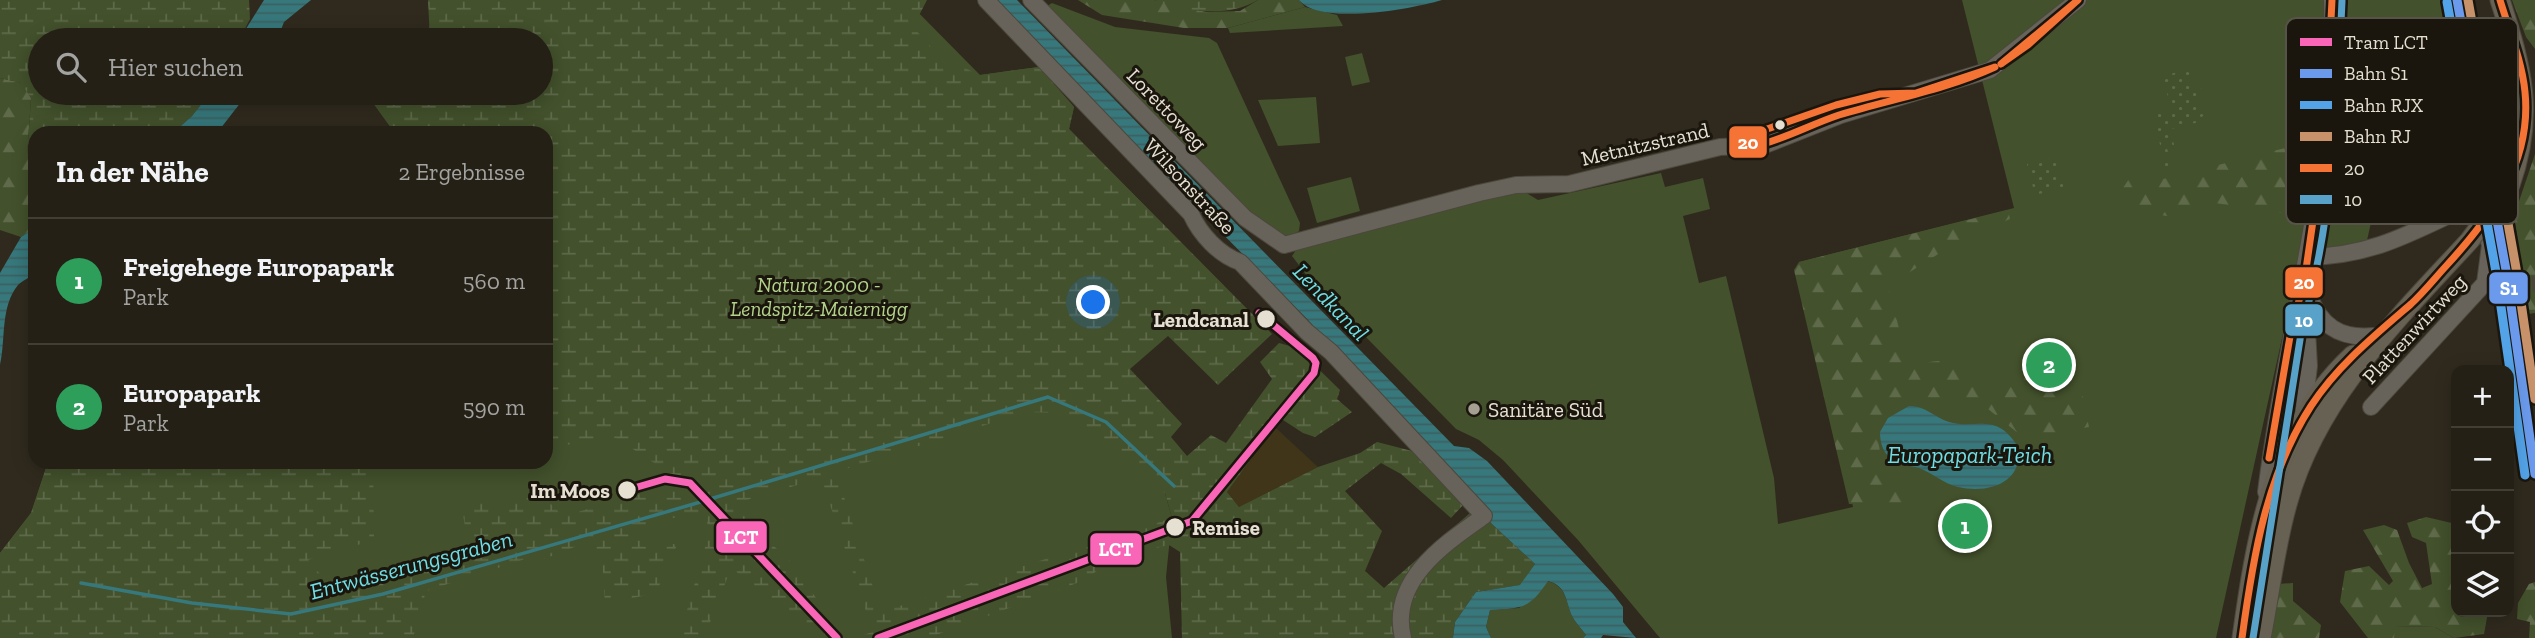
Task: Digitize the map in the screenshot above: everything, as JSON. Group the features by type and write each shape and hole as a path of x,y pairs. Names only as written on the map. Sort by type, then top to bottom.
{"main road":[{"path":"2500,0 2507,18"},
{"path":"2518,44 2528,68 2524,137 2518,158"},
{"path":"2261,638 2305,427 2348,381 2409,306 2482,224"},
{"path":"2242,638 2264,508 2279,465 2348,359 2409,306"}],"street":[{"name":"Wilsonstraße","path":"986,0 1191,214 1197,228 1230,259 1240,262 1307,332 1331,352 1484,516 1429,561 1406,587 1400,626 1403,638"},
{"name":"Lorettoweg","path":"1031,0 1213,187 1277,243"},
{"name":"Metnitzstrand","path":"1277,243 1292,245 1516,185 1569,184 1720,147 1765,145 1840,115 1990,69 2078,0"},
{"path":"2331,18 2332,0"},
{"path":"2264,508 2277,409 2292,325 2304,283 2312,224"},
{"name":"Plattenwirtweg","path":"2307,257 2340,256 2376,248 2429,224"},
{"name":"Plattenwirtweg","path":"2371,407 2485,283 2490,245 2484,224"},
{"path":"2304,283 2313,307 2325,324 2338,333 2373,336"},
{"path":"2277,409 2289,428 2305,427 2309,366 2304,283"}],"shaded area":[{"path":"1276,428 1318,467 1239,507 1227,492 1254,452"}],"green space":[{"path":"0,0 249,0 250,19 245,28 28,28 28,94 21,83 0,78"},
{"name":"Natura 2000 - Lendspitz-Maiernigg","path":"428,0 927,0 913,27 939,56 980,75 1039,67 1074,107 1069,129 1272,334 1218,385 1168,336 1130,369 1182,424 1171,437 1187,456 1211,435 1226,443 1272,379 1260,362 1279,343 1297,348 1340,390 1337,399 1352,412 1315,437 1303,433 1280,418 1227,492 1239,507 1318,467 1360,453 1377,442 1416,452 1464,504 1451,518 1401,474 1381,463 1345,491 1382,531 1365,571 1384,588 1478,506 1493,525 1535,564 1521,585 1476,592 1455,622 1453,638 1182,638 1180,552 1169,545 1115,557 1085,580 928,638 853,638 873,632 821,478 740,502 746,520 790,561 844,638 823,638 731,568 704,638 679,638 710,530 705,518 671,518 643,535 677,545 656,593 605,604 602,556 577,546 539,561 522,560 426,591 413,638 0,638 0,553 31,513 46,469 373,469 374,540 308,560 326,581 401,567 468,545 463,514 480,503 543,496 563,516 676,484 680,480 616,438 565,445 553,441 553,126 390,126 374,105 553,105 553,28 429,28","holes":["1027,412 1061,413 1165,493 1172,518 881,612 836,472"]},
{"name":"Natura 2000 - Lendspitz-Maiernigg","path":"906,0 980,75 1039,67 1074,107 1069,129 1224,286 1078,388 1165,493 1172,518 1166,577 1172,638 0,638 0,553 31,513 46,469 553,469 553,126 545,126 542,105 553,105 553,39"},
{"path":"1078,0 1154,0 1206,12 1240,11 1258,0 1299,0 1305,7 1228,28 1184,28 1102,15"},
{"path":"1154,0 1258,0 1233,9 1207,11 1180,8"},
{"path":"1962,0 2452,0 2455,18 2286,18 2286,224 2371,224 2366,245 2301,252 2216,638 1660,638 1578,540 1503,460 1479,440 1456,429 1311,281 1292,256 1296,250 1480,199 1523,191 1538,200 1661,173 1665,187 1703,178 1710,209 1683,216 1699,283 1726,276 1774,478 1778,524 1853,507 1799,262 2014,208"},
{"path":"2512,0 2535,0 2535,49 2526,37"},
{"path":"1052,3 1115,27 1209,38 1217,43 1300,223 1299,231 1286,240 1277,240 1047,6"},
{"path":"1305,7 1337,15 1343,26 1230,33 1228,28"},
{"path":"1362,53 1370,82 1352,86 1345,57"},
{"path":"2190,69 2193,88 2199,87 2204,93 2195,100 2196,105 2206,106 2208,114 2199,118 2199,122 2171,129 2174,145 2167,147 2172,173 2167,174 2153,115 2171,110 2164,80 2166,75"},
{"path":"0,78 22,83 28,93 28,105 31,105 27,156 28,232 21,237 0,230"},
{"path":"1316,97 1320,143 1278,146 1258,100"},
{"path":"31,105 201,105 181,126 29,126"},
{"path":"2286,148 2286,213 2215,203 2166,216 2140,210 2129,196 2115,190 2123,188 2131,176 2144,173 2163,179"},
{"path":"2535,154 2535,313 2528,314 2515,224 2518,224 2518,204"},
{"path":"2056,157 2064,188 2035,195 2027,164"},
{"path":"1351,177 1360,211 1317,223 1307,188"},
{"path":"2008,210 2010,219 1957,242 1888,286 1909,367 1941,361 1955,366 1979,384 1994,388 2041,372 2062,374 2083,397 2089,427 2033,437 2019,434 1988,409 1916,395 1889,407 1880,421 1878,440 1882,463 1909,506 1849,504 1794,270 1799,262"},
{"path":"2426,517 2451,523 2451,617 2487,617 2484,634 2454,638 2435,627 2396,626 2394,638 2368,638 2340,602 2345,571 2369,566 2389,585 2393,581 2363,530 2384,525 2397,530 2422,588 2432,584 2426,543 2412,537 2407,523"},
{"path":"1547,581 1561,589 1573,617 1586,635 1583,638 1491,638 1486,627 1490,610 1519,608"},
{"path":"2535,582 2535,638 2529,638 2530,622 2517,619 2518,603 2529,584"},
{"path":"2293,583 2293,601 2321,625 2319,638 2271,638 2278,584"},
{"path":"2395,626 2435,627 2454,638 2394,638"}],"water":[{"path":"264,0 311,0 284,22 282,28 246,28"},
{"path":"991,0 1017,0 1454,446 1469,448 1487,461 1613,594 1623,607 1623,622 1636,638 1603,635 1601,638 1583,638 1586,635 1573,617 1564,592 1548,581 1536,597 1524,605 1490,610 1486,627 1491,638 1453,638 1455,622 1476,592 1520,585 1535,564 1493,525 1307,319"},
{"path":"1299,0 1442,0 1389,11 1346,14 1310,8"},
{"path":"201,105 239,105 222,126 181,126"},
{"path":"28,232 28,278 18,285 8,303 0,365 0,273 21,237"},
{"name":"Europapark-Teich","path":"1909,406 1920,408 1949,422 1994,425 2002,429 2018,447 2018,459 2010,477 1992,487 1969,489 1953,486 1919,468 1895,462 1883,448 1880,432 1888,418"}],"waterway":[{"name":"Entwässerungsgraben","path":"710,499 1048,397 1106,422 1174,486"},
{"name":"Entwässerungsgraben","path":"81,583 192,603 291,614 383,594 704,501"}],"tunnel":[{"path":"2485,283 2503,288 2535,284"}],"tram line":[{"name":"LCT","path":"878,638 1192,521 1314,373 1316,363 1313,358 1259,313"},
{"name":"LCT","path":"627,490 665,479 690,483 837,638"}],"rail line":[{"name":"S1","path":"2457,0 2460,18"},
{"name":"RJ","path":"2468,0 2471,18"},
{"name":"RJX","path":"2447,2 2450,18"},
{"name":"RJX","path":"2487,224 2525,475"},
{"name":"S1","path":"2498,224 2535,474"},
{"name":"RJ","path":"2508,224 2535,399"}],"transit line":[{"name":"20","path":"2078,0 2028,45 2001,64 2078,0"},
{"name":"20","path":"2331,18 2332,0"},
{"name":"20","path":"2500,0 2506,18"},
{"name":"10","path":"2341,18 2342,1"},
{"name":"20","path":"2518,57 2525,92 2526,118 2518,155"},
{"name":"20","path":"1995,67 1937,88 1839,115 1763,144 1752,147 1748,142 1753,134 1836,105 1880,94 1916,93 1995,67"},
{"name":"20","path":"2269,458 2292,325 2304,283 2313,224"},
{"name":"10","path":"2253,638 2302,327 2324,224"},
{"name":"20","path":"2242,638 2257,547 2272,489 2283,460 2311,406 2345,364 2416,299 2481,224"}],"place":[{"name":"Lendcanal","path":"1266,319"},
{"name":"Europapark","path":"2049,365"},
{"name":"Sanitäre Süd","path":"1474,409"},
{"name":"Im Moos","path":"627,490"},
{"name":"Freigehege Europapark","path":"1965,526"},
{"name":"Remise","path":"1175,527"}],"water label":[{"name":"Lendkanal","path":"1331,302"}]}
